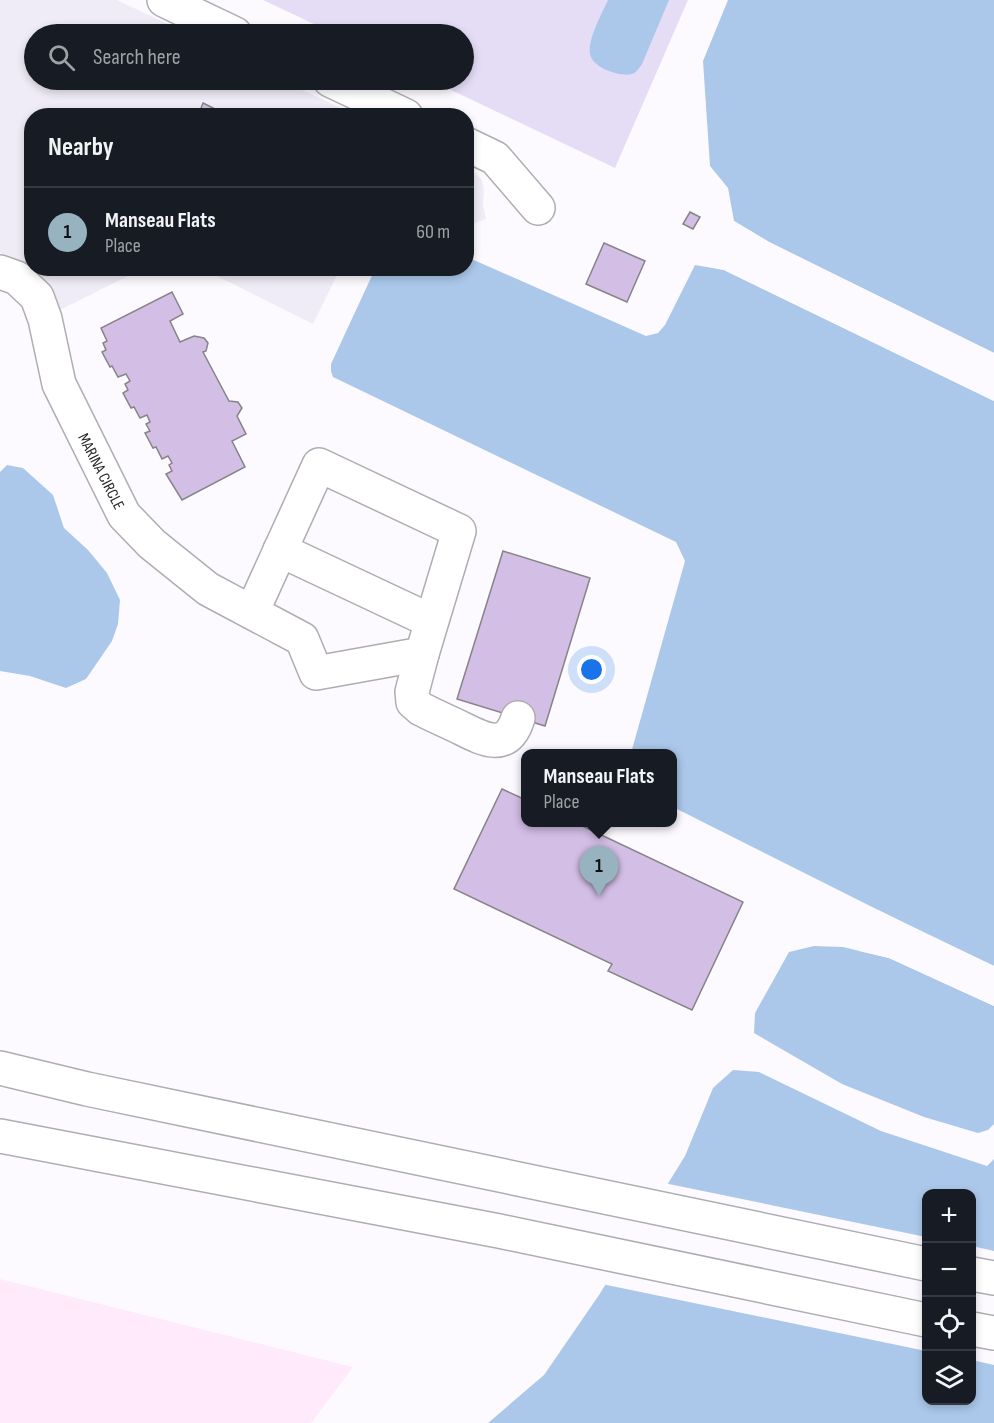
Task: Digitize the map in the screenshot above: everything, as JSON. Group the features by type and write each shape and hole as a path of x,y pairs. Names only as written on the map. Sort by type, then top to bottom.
{"main road":[{"path":"164,0 215,24"},
{"path":"351,90 389,108"},
{"path":"474,148 495,158 538,208"},
{"name":"MARINA CIRCLE","path":"0,272 17,278 36,297 45,319 59,384 124,515 152,544 208,589 302,639 316,673 422,654"},
{"path":"252,612 320,465 459,531 422,654 412,692 413,702 421,709 487,741 500,740 510,735 518,718"},
{"path":"280,550 431,621"},
{"path":"0,1068 99,1092 922,1263"},
{"path":"0,1136 499,1231 922,1319"},
{"path":"976,1275 994,1278"},
{"path":"976,1330 994,1333"}],"shaded area":[{"path":"0,0 117,0 168,24 24,24 24,90 302,90 341,108 24,108 24,266 0,253"},
{"path":"263,0 688,0 615,168 451,90 474,90 474,24 314,24"},
{"path":"474,173 482,180 486,219 474,223"},
{"path":"39,276 128,276 60,310 54,293"},
{"path":"217,276 337,276 313,324"},
{"path":"0,1279 353,1367 311,1423 0,1423"}],"water":[{"path":"608,0 669,0 642,64 632,74 609,71 598,65 591,57 592,37"},
{"path":"728,0 994,0 994,353 769,242 734,221 728,188 710,166 703,61"},
{"path":"474,260 646,336 658,333 665,325 695,265 724,270 994,401 994,966 677,809 677,749 632,749 685,561 676,542 333,377 331,364 372,276 474,276"},
{"path":"7,465 23,468 53,495 64,528 88,550 107,573 120,600 118,624 112,641 86,679 66,688 30,676 0,671 0,472"},
{"path":"814,946 843,947 889,958 994,1006 994,1124 988,1130 978,1133 924,1117 842,1084 754,1033 755,1013 789,952"},
{"path":"733,1070 759,1072 881,1131 987,1166 994,1159 994,1423 488,1423 544,1375 599,1295 685,1156 713,1088"}],"pier":[{"path":"734,221 769,242 994,353 994,356 767,245 733,223"},
{"path":"712,264 725,267 994,397 994,401 724,270 710,267"},
{"path":"878,910 994,966 994,969 918,934 877,913"},
{"path":"860,948 890,955 994,1003 994,1006 889,958 859,951"},
{"path":"664,1183 922,1236 922,1350 602,1284"},
{"path":"976,1247 994,1251 994,1365 976,1361"}],"building":[{"path":"203,103 213,108 201,108"},
{"path":"690,212 700,217 693,229 683,224"},
{"path":"604,243 645,261 627,302 586,284"},
{"path":"172,292 183,314 170,321 180,342 194,336 204,338 208,343 206,351 203,352 229,401 238,402 242,408 237,416 246,434 232,441 245,467 182,500 166,474 172,471 169,465 172,463 168,456 162,459 145,433 150,431 146,424 150,422 147,415 140,418 134,407 131,408 123,393 128,390 125,384 130,381 126,374 118,377 102,352 106,350 103,343 107,341 101,328"},
{"path":"503,551 590,578 545,726 457,699"},
{"path":"502,789 521,798 521,827 585,827 743,902 692,1010 608,971 612,964 454,889"}],"place":[{"name":"Manseau Flats","path":"599,896"}]}
